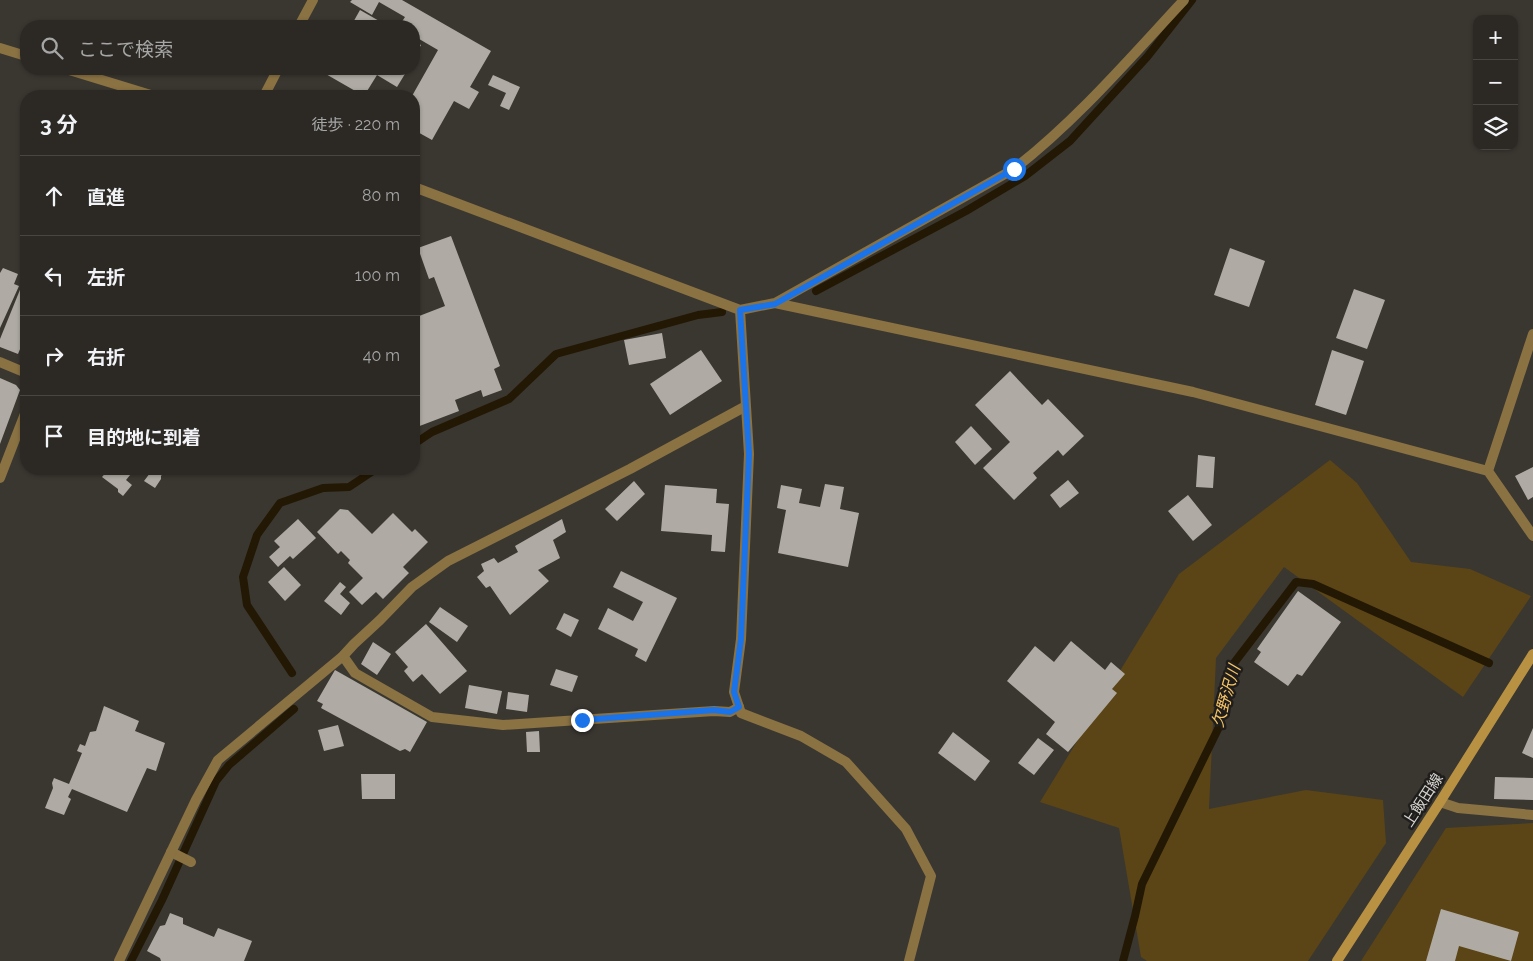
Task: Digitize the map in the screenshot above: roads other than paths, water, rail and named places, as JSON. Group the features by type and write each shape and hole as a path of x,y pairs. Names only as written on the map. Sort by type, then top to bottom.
{"main road":[{"name":"上飯田線","path":"1337,961 1533,654"}],"street":[{"path":"302,20 313,0"},
{"path":"420,190 740,310 775,304 1014,169 1039,150 1083,108 1184,0"},
{"path":"0,48 20,54"},
{"path":"86,75 134,90"},
{"path":"267,90 275,75"},
{"path":"775,304 1193,392 1488,471 1533,536"},
{"path":"740,310 749,454 741,639 734,692 742,713 802,736 846,762 906,828 931,876 909,961"},
{"path":"1488,471 1533,334"},
{"path":"0,362 20,370"},
{"path":"119,961 196,800 218,760 343,656 412,587 448,561 630,469 746,406"},
{"path":"0,478 20,427"},
{"path":"343,656 355,673 432,717 503,725 714,710 730,712 739,707"},
{"path":"1440,802 1458,808 1533,815"},
{"path":"172,853 191,862"}],"waterway":[{"path":"816,291 966,211 1025,176 1070,141 1147,57 1192,0"},
{"path":"420,440 432,432 509,399 556,354 698,315 722,312"},
{"path":"292,673 247,605 243,577 257,535 280,503 323,488 349,487 367,475"},
{"name":"欠野沢川","path":"1123,961 1142,884 1219,727 1234,663 1296,582 1313,584 1489,663"},
{"path":"131,961 162,900 216,781 229,765 294,709"}]}
